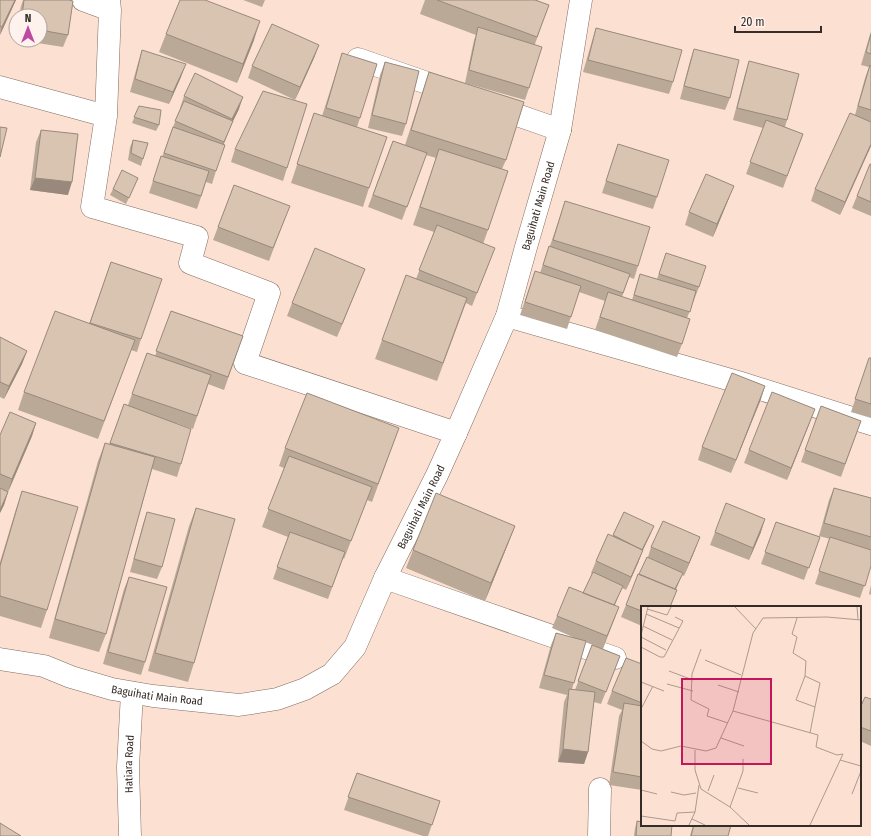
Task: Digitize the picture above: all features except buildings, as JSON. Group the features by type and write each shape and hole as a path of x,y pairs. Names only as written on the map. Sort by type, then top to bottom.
{"street":[{"path":"83,0 109,5 106,116 92,208 197,237 190,263 268,293 245,363 456,433"},
{"name":"Baguihati Main Road","path":"0,659 44,666 71,677 112,689 166,698 239,705 277,699 305,689 332,674 355,647 385,578 437,475 507,316 560,130 580,0"},
{"path":"358,59 560,130"},
{"path":"0,87 106,116"},
{"path":"507,316 738,382 871,424"},
{"path":"385,578 615,658"},
{"name":"Hatiara Road","path":"130,836 128,767 132,692"},
{"path":"599,836 600,789"}]}
